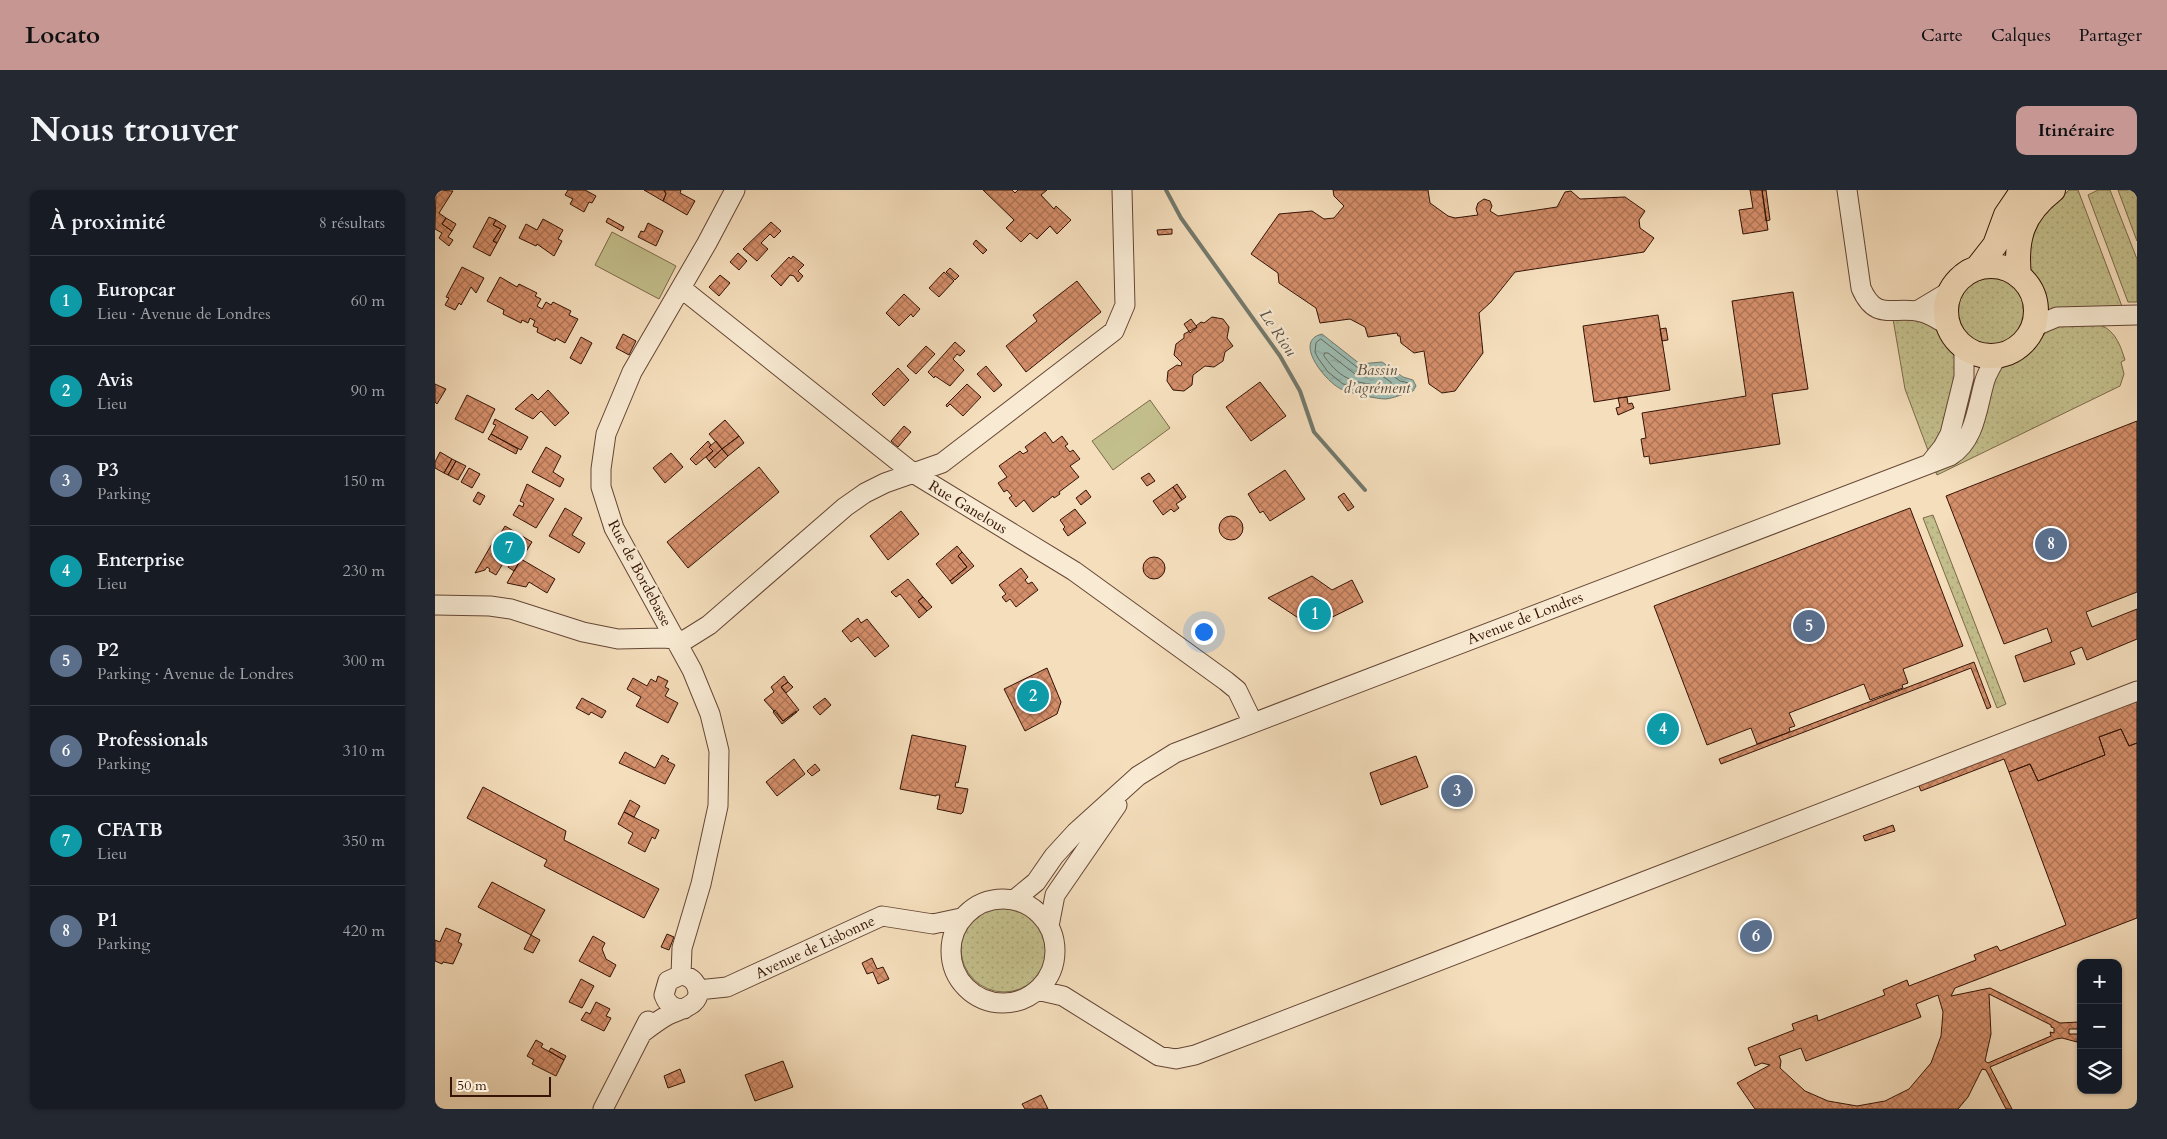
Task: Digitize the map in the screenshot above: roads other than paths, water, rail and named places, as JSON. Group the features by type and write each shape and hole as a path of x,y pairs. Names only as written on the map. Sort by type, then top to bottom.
{"main road":[{"path":"1977,268 1999,267 2019,276 2027,284 2034,299 2036,316 2033,327 2019,346 2009,352 1986,356 1964,347 1949,326 1946,308 1952,290 1963,277 1977,268 1995,245 2006,215 2023,190"},
{"path":"2019,276 2017,250 2021,231 2034,208 2053,190"}],"street":[{"name":"Rue de Bordebasse","path":"681,975 682,948 701,884 717,806 720,769 719,750 710,714 692,670 613,528 601,487 601,469 607,434 618,403 637,364 735,190"},
{"path":"435,605 490,606 511,609 583,632 618,639 674,638 685,640 709,625 845,507 865,493 885,483 942,464 1114,331 1125,306 1121,190"},
{"path":"1847,190 1861,288 1866,298 1877,308 1888,312 1917,311 1927,314 1949,326"},
{"name":"Rue Ganelous","path":"681,288 913,474 1075,571 1237,690 1253,723"},
{"path":"1917,311 1952,290"},
{"path":"2033,327 2057,318 2137,315"},
{"path":"1931,462 1943,448 1950,434 1964,377 1964,347"},
{"name":"Avenue de Londres","path":"1014,900 1036,882 1054,856 1076,832 1127,788 1138,776 1164,758 1950,456 1966,440 1979,406 1986,378 1998,355"},
{"path":"1037,990 1063,996 1159,1056 1175,1060 1195,1055 2137,691"},
{"path":"1651,878 1672,879 2137,703"},
{"name":"Avenue de Londres","path":"1049,926 1055,895 1112,814 1127,788"},
{"path":"1004,898 1014,900 1033,907 1043,917 1049,926 1055,945 1055,960 1050,974 1030,996 1016,1002 1000,1003 985,1000 970,992 959,980 952,965 950,948 953,932 961,918 973,907 988,900 1004,898"},
{"name":"Avenue de Lisbonne","path":"698,990 727,987 883,916 933,924 961,918"},
{"path":"933,924 950,948"},
{"path":"603,1109 664,990 672,978 681,975 692,979 698,990 696,1000 683,1009 656,1022 642,1033"},
{"path":"664,990 669,1004 678,1009 683,1009"}],"water":[{"name":"Bassin d’agrément","path":"1322,334 1360,364 1382,362 1403,377 1413,380 1416,386 1413,391 1386,399 1363,396 1341,389 1320,370 1311,353 1310,345 1314,338"}],"waterway":[{"name":"Le Riou","path":"1166,190 1181,218 1280,356 1300,391 1314,432 1365,490"}],"place":[{"name":"P1","path":"2051,544"},
{"name":"CFATB","path":"509,548"},
{"name":"Europcar","path":"1315,614"},
{"name":"P2","path":"1809,626"},
{"name":"Avis","path":"1033,696"},
{"name":"Enterprise","path":"1663,729"},
{"name":"P3","path":"1457,791"},
{"name":"Professionals","path":"1756,936"}]}
